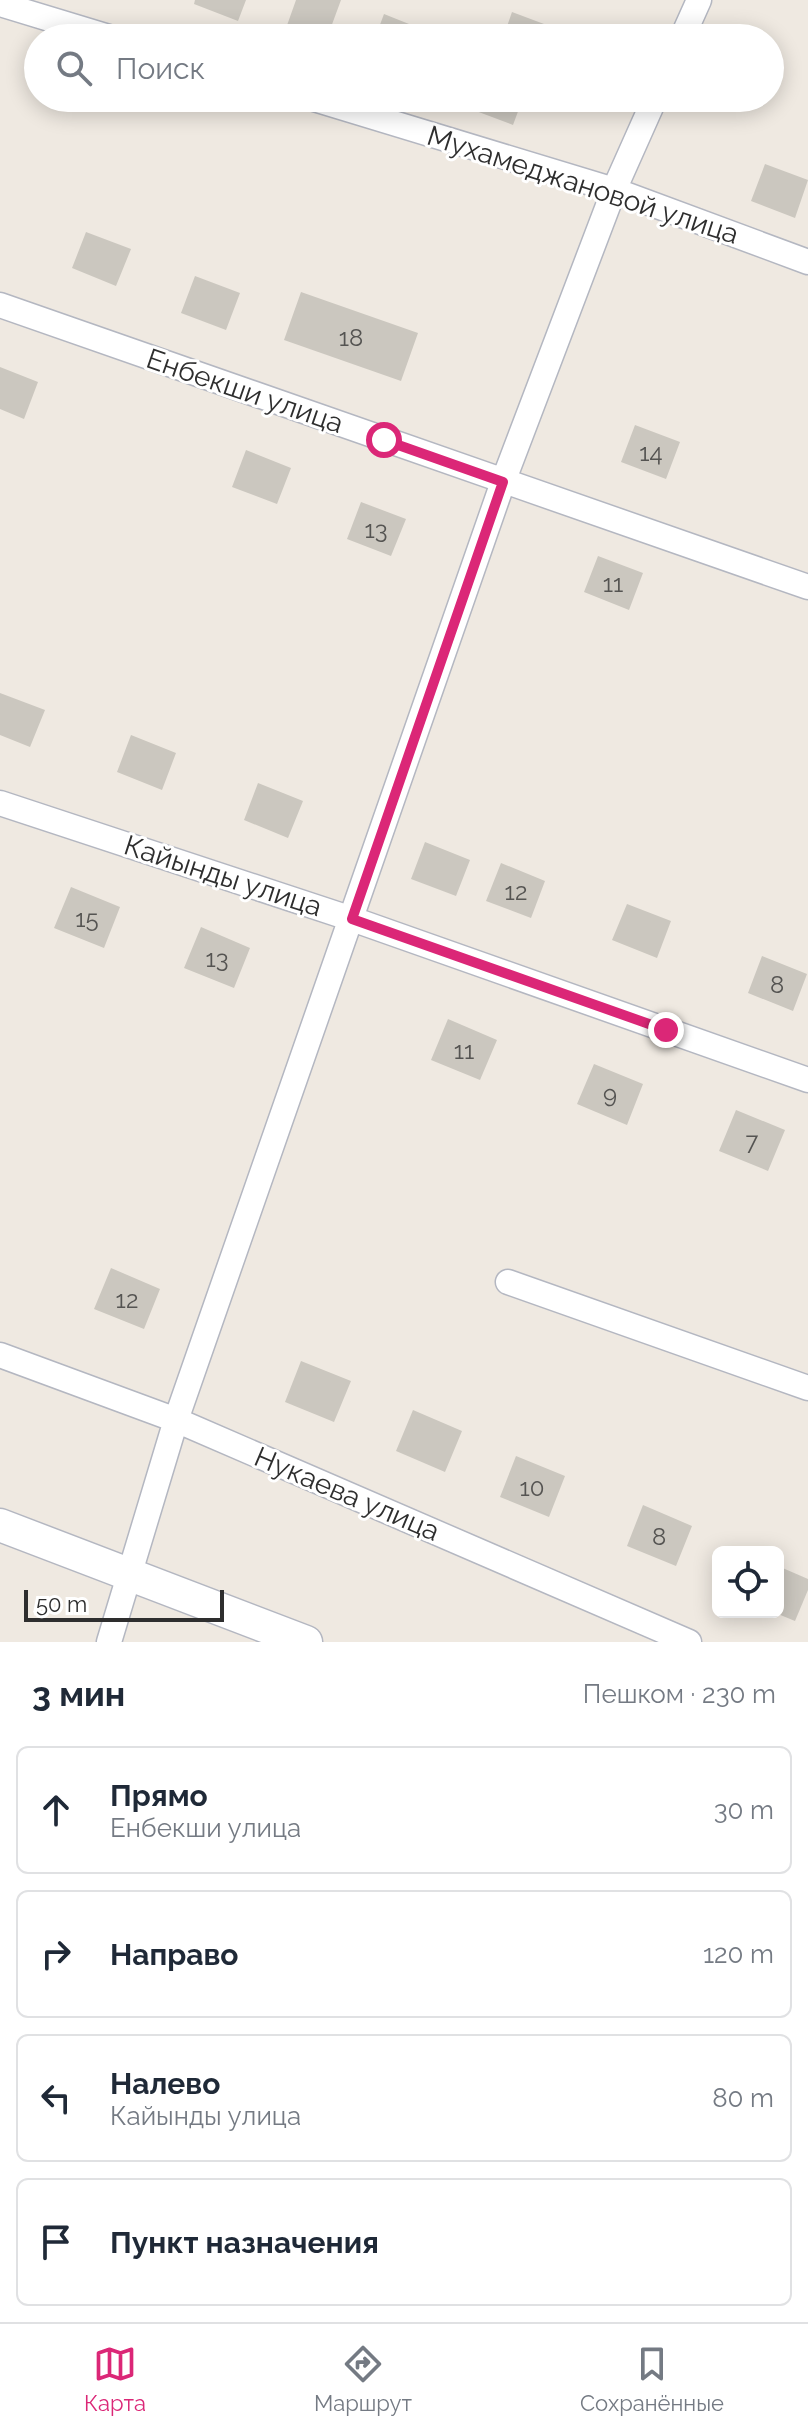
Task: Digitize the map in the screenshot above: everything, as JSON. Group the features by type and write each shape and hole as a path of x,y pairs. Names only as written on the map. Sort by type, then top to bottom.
{"street":[{"path":"688,24 699,0"},
{"path":"0,4 66,24"},
{"name":"Мухамеджановой улица","path":"357,112 614,190 808,262"},
{"path":"109,1642 176,1420 503,482 614,190 649,112"},
{"name":"Енбекши улица","path":"0,305 808,587"},
{"name":"Кайынды улица","path":"0,803 352,919 808,1080"},
{"path":"508,1282 808,1388"},
{"name":"Нукаева улица","path":"0,1355 176,1420 689,1642"},
{"path":"0,1525 306,1642"}],"building":[{"path":"195,0 246,0 238,21 194,4"},
{"path":"296,0 341,0 332,24 287,24"},
{"path":"512,12 544,24 508,24"},
{"path":"384,14 409,24 380,24"},
{"path":"479,112 518,112 513,125"},
{"path":"765,164 808,180 795,218 751,201"},
{"path":"86,232 131,249 116,286 72,268"},
{"path":"195,276 240,293 226,330 181,313"},
{"path":"301,292 418,333 401,381 284,340"},
{"path":"0,367 38,382 24,419 0,409"},
{"path":"635,425 680,442 666,479 621,462"},
{"path":"246,450 291,468 277,504 232,487"},
{"path":"361,502 406,519 391,556 347,539"},
{"path":"598,556 643,573 629,610 584,592"},
{"path":"0,693 45,710 30,747 0,735"},
{"path":"131,735 176,753 162,790 117,772"},
{"path":"258,783 303,801 288,838 244,820"},
{"path":"425,842 470,860 456,896 411,879"},
{"path":"501,863 545,881 531,918 486,901"},
{"path":"71,887 120,907 104,948 54,928"},
{"path":"627,904 671,921 657,958 612,940"},
{"path":"201,927 250,948 234,988 184,968"},
{"path":"762,956 807,974 793,1011 748,993"},
{"path":"448,1019 497,1040 480,1080 431,1060"},
{"path":"594,1064 643,1084 627,1125 577,1104"},
{"path":"736,1110 785,1130 768,1171 719,1151"},
{"path":"111,1268 160,1289 144,1329 94,1309"},
{"path":"301,1361 351,1381 334,1422 285,1402"},
{"path":"413,1410 462,1431 445,1472 396,1451"},
{"path":"516,1456 565,1476 549,1517 500,1497"},
{"path":"643,1505 692,1526 676,1566 627,1546"},
{"path":"784,1569 808,1579 808,1590 795,1621 784,1616"}],"route":[{"path":"384,440 503,482 352,919 666,1030"}]}
